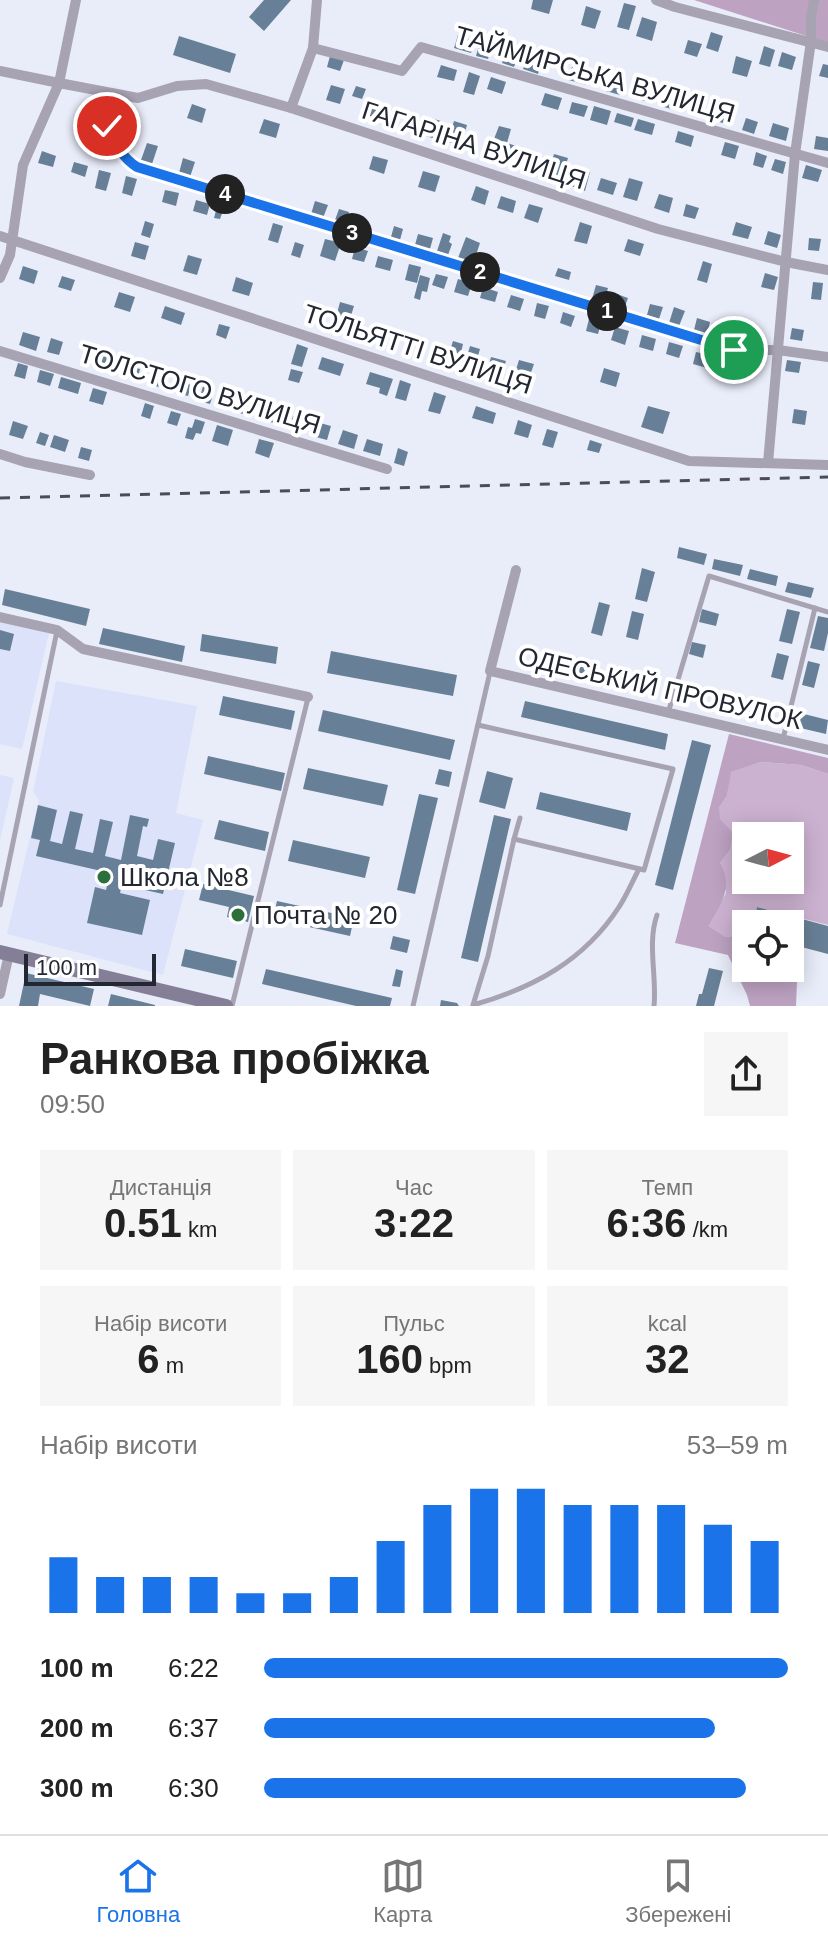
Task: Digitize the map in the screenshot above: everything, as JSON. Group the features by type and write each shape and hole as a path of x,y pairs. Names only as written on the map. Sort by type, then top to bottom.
{"main road":[{"path":"5,953 200,1003 229,1006"}],"street":[{"path":"0,278 10,255 23,165 59,83 76,0"},
{"path":"291,108 313,48 317,0"},
{"path":"656,0 828,47"},
{"path":"768,463 795,154 814,0"},
{"name":"ТАЙМИРСЬКА ВУЛИЦЯ","path":"313,48 402,71 421,47 828,163"},
{"name":"ГАГАРІНА ВУЛИЦЯ","path":"0,71 138,98 177,86 206,84 291,108 658,229 828,270"},
{"path":"107,93 107,126 127,161 137,167 734,350 778,350 828,357"},
{"name":"ТОЛЬЯТТІ ВУЛИЦЯ","path":"0,236 689,461 828,465"},
{"name":"ТОЛСТОГО ВУЛИЦЯ","path":"0,351 387,469"},
{"path":"0,454 90,475"},
{"name":"ОДЕСЬКИЙ ПРОВУЛОК","path":"516,570 490,671 828,750"},
{"path":"0,617 57,630 83,649 308,697"},
{"path":"0,994 5,953"}],"lane":[{"path":"668,713 709,576 828,612"},
{"path":"782,740 815,608"},
{"path":"0,905 57,630"},
{"path":"413,1006 490,671"},
{"path":"229,1006 308,697"},
{"path":"478,725 673,769 644,870 514,839"},
{"path":"473,1005 488,956 520,818"},
{"path":"473,1005 511,994 541,980 591,944 619,908 639,869"},
{"path":"654,1006 652,946 657,915"}],"shaded area":[{"path":"694,0 828,0 828,43"},
{"path":"0,621 49,633 22,749 0,744"},
{"name":"Школа №8","path":"56,681 197,706 176,813 203,820 163,975 7,934 39,800 33,792"},
{"path":"729,734 828,758 828,774 801,765 761,762 731,772 727,796 719,808 720,819 732,832 730,850 720,863 726,888 709,926 726,937 732,936 732,963 728,955 675,943"},
{"path":"761,762 801,765 828,774 828,925 804,919 804,910 757,907 756,910 732,910 732,936 726,937 709,926 726,893 720,863 730,850 719,819 719,808 727,796 730,772"},
{"path":"0,775 14,778 0,840"},
{"path":"741,982 797,982 796,1006 750,1006"}],"building":[{"path":"264,0 291,0 264,31 249,17"},
{"path":"533,0 553,0 549,14 531,9"},
{"path":"624,3 636,6 629,30 617,27"},
{"path":"586,6 601,11 595,29 581,25"},
{"path":"642,17 657,22 652,41 636,36"},
{"path":"711,32 723,36 718,52 706,48"},
{"path":"458,35 475,41 471,53 454,48"},
{"path":"179,36 236,54 230,73 173,55"},
{"path":"688,40 702,44 697,57 684,53"},
{"path":"480,42 492,46 488,59 476,56"},
{"path":"764,46 775,50 770,67 759,64"},
{"path":"507,48 519,52 514,67 502,63"},
{"path":"782,52 796,57 792,70 778,66"},
{"path":"330,56 344,60 340,71 327,67"},
{"path":"527,56 542,61 538,74 523,69"},
{"path":"736,56 752,61 747,77 732,73"},
{"path":"823,64 828,65 828,78 819,76"},
{"path":"441,65 457,70 454,81 437,77"},
{"path":"572,67 590,72 586,85 569,80"},
{"path":"469,72 480,76 474,95 463,92"},
{"path":"491,77 506,82 502,94 487,89"},
{"path":"610,78 624,82 620,95 606,91"},
{"path":"645,84 657,87 652,103 641,100"},
{"path":"331,85 345,89 340,104 326,100"},
{"path":"356,86 366,89 362,99 352,96"},
{"path":"545,93 562,98 558,110 541,105"},
{"path":"668,94 679,97 675,110 664,107"},
{"path":"572,102 588,106 584,117 569,113"},
{"path":"370,103 384,107 380,119 366,115"},
{"path":"192,104 206,109 202,123 187,118"},
{"path":"594,106 611,111 607,125 590,120"},
{"path":"712,106 726,111 723,123 708,119"},
{"path":"617,113 634,118 631,127 614,122"},
{"path":"423,116 441,121 435,139 418,133"},
{"path":"128,117 129,129 115,130 115,118"},
{"path":"746,118 758,122 754,134 742,130"},
{"path":"264,119 280,124 276,138 259,133"},
{"path":"638,119 655,124 652,135 634,130"},
{"path":"454,121 467,125 461,146 448,142"},
{"path":"773,123 789,128 786,141 769,136"},
{"path":"499,126 511,129 507,143 516,146 511,162 498,158 503,142 494,139"},
{"path":"678,131 694,136 691,147 675,142"},
{"path":"816,136 828,138 828,151 814,149"},
{"path":"725,142 739,146 735,159 721,155"},
{"path":"147,143 158,146 152,164 141,160"},
{"path":"42,151 56,156 53,167 38,163"},
{"path":"756,152 767,156 763,168 753,165"},
{"path":"554,154 568,158 561,182 547,178"},
{"path":"373,156 388,160 384,174 369,169"},
{"path":"183,158 195,162 190,177 179,173"},
{"path":"775,159 786,162 783,174 771,170"},
{"path":"74,162 88,166 85,177 71,172"},
{"path":"806,165 822,170 818,182 802,178"},
{"path":"576,167 590,172 585,191 571,186"},
{"path":"99,170 111,173 106,191 95,188"},
{"path":"423,171 440,176 435,192 418,187"},
{"path":"126,176 137,179 132,196 122,193"},
{"path":"601,178 617,183 613,195 597,190"},
{"path":"629,178 643,182 637,201 623,197"},
{"path":"476,186 489,191 485,205 471,200"},
{"path":"165,190 179,193 176,206 162,202"},
{"path":"659,194 673,198 669,213 654,208"},
{"path":"501,196 516,201 513,213 497,208"},
{"path":"196,200 210,204 207,215 193,211"},
{"path":"315,201 328,205 323,218 311,214"},
{"path":"218,203 225,205 220,219 214,218"},
{"path":"529,204 543,208 538,223 524,218"},
{"path":"686,204 699,208 695,219 683,216"},
{"path":"339,209 349,212 345,224 335,220"},
{"path":"145,221 154,224 150,238 141,235"},
{"path":"580,222 592,226 587,244 574,241"},
{"path":"736,222 752,227 748,239 732,235"},
{"path":"273,223 283,226 278,243 268,240"},
{"path":"394,226 403,229 400,240 391,237"},
{"path":"768,231 781,235 777,248 764,244"},
{"path":"443,233 451,236 448,255 437,251"},
{"path":"418,234 433,238 430,249 415,245"},
{"path":"466,237 480,243 473,264 458,258"},
{"path":"809,238 821,239 819,251 808,250"},
{"path":"325,239 341,243 335,261 320,256"},
{"path":"628,239 644,244 640,256 624,251"},
{"path":"135,242 149,246 145,260 131,256"},
{"path":"295,242 304,245 300,258 291,255"},
{"path":"355,247 368,251 364,262 352,259"},
{"path":"188,255 202,259 197,275 183,271"},
{"path":"378,256 393,260 390,271 375,267"},
{"path":"703,261 712,264 707,283 697,280"},
{"path":"409,264 421,267 417,283 405,280"},
{"path":"23,266 38,271 34,284 19,279"},
{"path":"558,268 571,272 569,280 555,276"},
{"path":"765,273 778,277 774,290 761,287"},
{"path":"436,274 448,277 444,289 432,285"},
{"path":"420,275 430,278 427,292 422,291 420,300 414,298"},
{"path":"62,276 75,280 71,291 58,287"},
{"path":"236,277 253,283 249,296 232,291"},
{"path":"458,279 472,283 468,296 454,292"},
{"path":"813,282 823,283 821,300 811,299"},
{"path":"596,285 608,288 604,302 592,299"},
{"path":"483,287 498,292 495,302 480,298"},
{"path":"119,292 135,297 130,312 114,307"},
{"path":"614,293 628,298 624,309 610,304"},
{"path":"511,295 524,299 520,311 507,307"},
{"path":"340,302 354,306 348,325 335,321"},
{"path":"537,303 549,306 545,319 534,316"},
{"path":"650,304 663,307 659,319 647,315"},
{"path":"165,306 185,313 181,325 161,318"},
{"path":"674,307 685,311 679,326 669,323"},
{"path":"563,312 575,316 571,327 560,323"},
{"path":"697,318 710,322 707,334 694,330"},
{"path":"589,319 601,323 598,334 586,331"},
{"path":"219,324 230,327 226,339 216,335"},
{"path":"615,327 629,331 625,345 611,340"},
{"path":"723,328 735,331 732,342 720,339"},
{"path":"792,328 804,330 802,341 790,339"},
{"path":"23,332 40,337 36,351 19,345"},
{"path":"642,335 656,339 653,351 639,347"},
{"path":"51,338 63,342 59,355 47,352"},
{"path":"453,341 463,344 459,361 448,357"},
{"path":"669,342 683,346 679,358 666,354"},
{"path":"297,344 308,348 302,367 291,364"},
{"path":"470,346 480,349 476,363 466,360"},
{"path":"696,352 710,355 707,368 693,364"},
{"path":"104,355 114,358 110,372 99,369"},
{"path":"322,357 344,364 340,376 318,369"},
{"path":"491,357 506,361 502,373 488,369"},
{"path":"728,359 743,360 742,377 727,375"},
{"path":"519,360 534,364 528,381 514,376"},
{"path":"787,360 801,362 799,373 785,371"},
{"path":"18,363 28,366 25,379 14,376"},
{"path":"125,364 140,369 137,381 122,376"},
{"path":"604,368 620,373 616,387 600,382"},
{"path":"291,369 303,372 299,383 288,380"},
{"path":"40,370 54,374 50,386 37,382"},
{"path":"153,372 166,376 162,388 149,384"},
{"path":"370,372 393,379 387,396 379,393 380,388 366,384"},
{"path":"61,377 81,383 78,394 58,388"},
{"path":"177,380 191,385 188,396 173,392"},
{"path":"400,380 411,384 406,401 395,398"},
{"path":"203,386 215,389 210,404 199,401"},
{"path":"93,388 107,392 103,405 89,401"},
{"path":"434,392 446,396 440,414 428,411"},
{"path":"241,399 256,404 252,417 237,412"},
{"path":"145,403 154,406 150,419 141,416"},
{"path":"272,405 282,408 277,424 267,421"},
{"path":"476,406 496,413 493,424 472,418"},
{"path":"648,406 670,412 663,434 641,427"},
{"path":"794,409 807,411 805,425 792,423"},
{"path":"171,411 181,414 177,426 167,423"},
{"path":"293,416 308,420 304,433 289,428"},
{"path":"195,419 205,422 201,434 196,433 193,440 185,438 188,427 192,428"},
{"path":"518,420 532,425 528,438 514,434"},
{"path":"13,421 28,426 23,439 9,435"},
{"path":"320,423 331,426 327,440 316,437"},
{"path":"217,425 233,430 228,446 212,441"},
{"path":"547,429 558,432 553,448 542,445"},
{"path":"343,430 358,435 354,449 338,444"},
{"path":"40,432 49,435 45,446 36,443"},
{"path":"54,435 69,440 65,452 50,447"},
{"path":"259,439 274,443 269,458 255,453"},
{"path":"367,439 383,444 380,456 363,451"},
{"path":"590,440 602,444 599,453 587,450"},
{"path":"81,447 92,450 89,461 78,458"},
{"path":"398,448 408,452 404,466 394,463"},
{"path":"679,547 707,554 704,565 677,558"},
{"path":"714,559 743,565 740,576 712,569"},
{"path":"642,568 655,572 647,602 635,599"},
{"path":"750,569 778,576 776,586 747,579"},
{"path":"788,582 814,588 811,598 785,592"},
{"path":"5,589 90,609 86,626 2,605"},
{"path":"599,602 610,605 602,636 591,633"},
{"path":"702,609 719,614 716,626 699,622"},
{"path":"787,609 800,612 792,644 779,641"},
{"path":"632,611 644,614 638,640 626,637"},
{"path":"818,616 828,618 824,651 810,648"},
{"path":"103,628 185,646 182,662 99,644"},
{"path":"0,630 14,634 10,651 0,649"},
{"path":"202,634 278,647 276,664 200,651"},
{"path":"692,642 706,645 703,658 689,654"},
{"path":"331,651 457,675 453,696 327,673"},
{"path":"777,653 789,656 783,680 771,677"},
{"path":"561,654 595,662 591,677 557,669"},
{"path":"808,661 820,664 814,688 802,685"},
{"path":"617,670 644,676 641,688 614,681"},
{"path":"223,696 295,711 291,730 219,715"},
{"path":"525,701 668,734 665,750 521,717"},
{"path":"744,701 770,707 767,718 742,712"},
{"path":"323,710 455,740 450,760 318,731"},
{"path":"800,713 828,720 826,734 796,727"},
{"path":"692,740 711,745 673,890 655,885"},
{"path":"208,756 285,773 281,791 204,774"},
{"path":"308,768 388,785 383,806 303,789"},
{"path":"439,769 452,772 449,787 435,784"},
{"path":"487,771 513,778 505,809 479,802"},
{"path":"540,792 631,813 627,831 536,809"},
{"path":"419,794 438,798 415,894 397,890"},
{"path":"38,805 57,810 50,841 62,844 70,811 83,814 75,849 93,853 100,819 113,822 105,856 121,860 130,815 149,819 147,827 143,826 137,856 153,860 158,839 175,843 163,894 145,890 150,869 134,866 132,878 124,876 120,893 150,900 142,935 87,923 95,887 106,890 110,873 36,856 40,840 31,838"},
{"path":"494,815 511,819 478,962 461,958"},
{"path":"219,820 269,832 265,851 214,839"},
{"path":"293,840 370,857 365,878 288,861"},
{"path":"203,884 254,896 248,922 227,917 229,907 199,900"},
{"path":"277,901 354,918 350,936 273,919"},
{"path":"804,920 828,926 828,954 804,948"},
{"path":"393,936 410,940 407,953 390,949"},
{"path":"185,949 237,961 233,978 181,966"},
{"path":"709,968 723,971 714,1006 696,1006 699,994 702,994"},
{"path":"266,969 392,998 390,1006 356,1006 262,984"},
{"path":"396,969 403,971 400,987 392,986"},
{"path":"26,973 94,989 90,1006 40,994 38,1006 19,1006"},
{"path":"111,994 155,1005 155,1006 108,1006"},
{"path":"441,1000 457,1003 459,1006 440,1006"}],"railway":[{"path":"0,498 828,477"}],"place":[{"name":"Школа №8","path":"104,877"},
{"name":"Почта № 20","path":"238,915"}],"route":[{"path":"107,126 127,161 137,167 734,350"}]}
